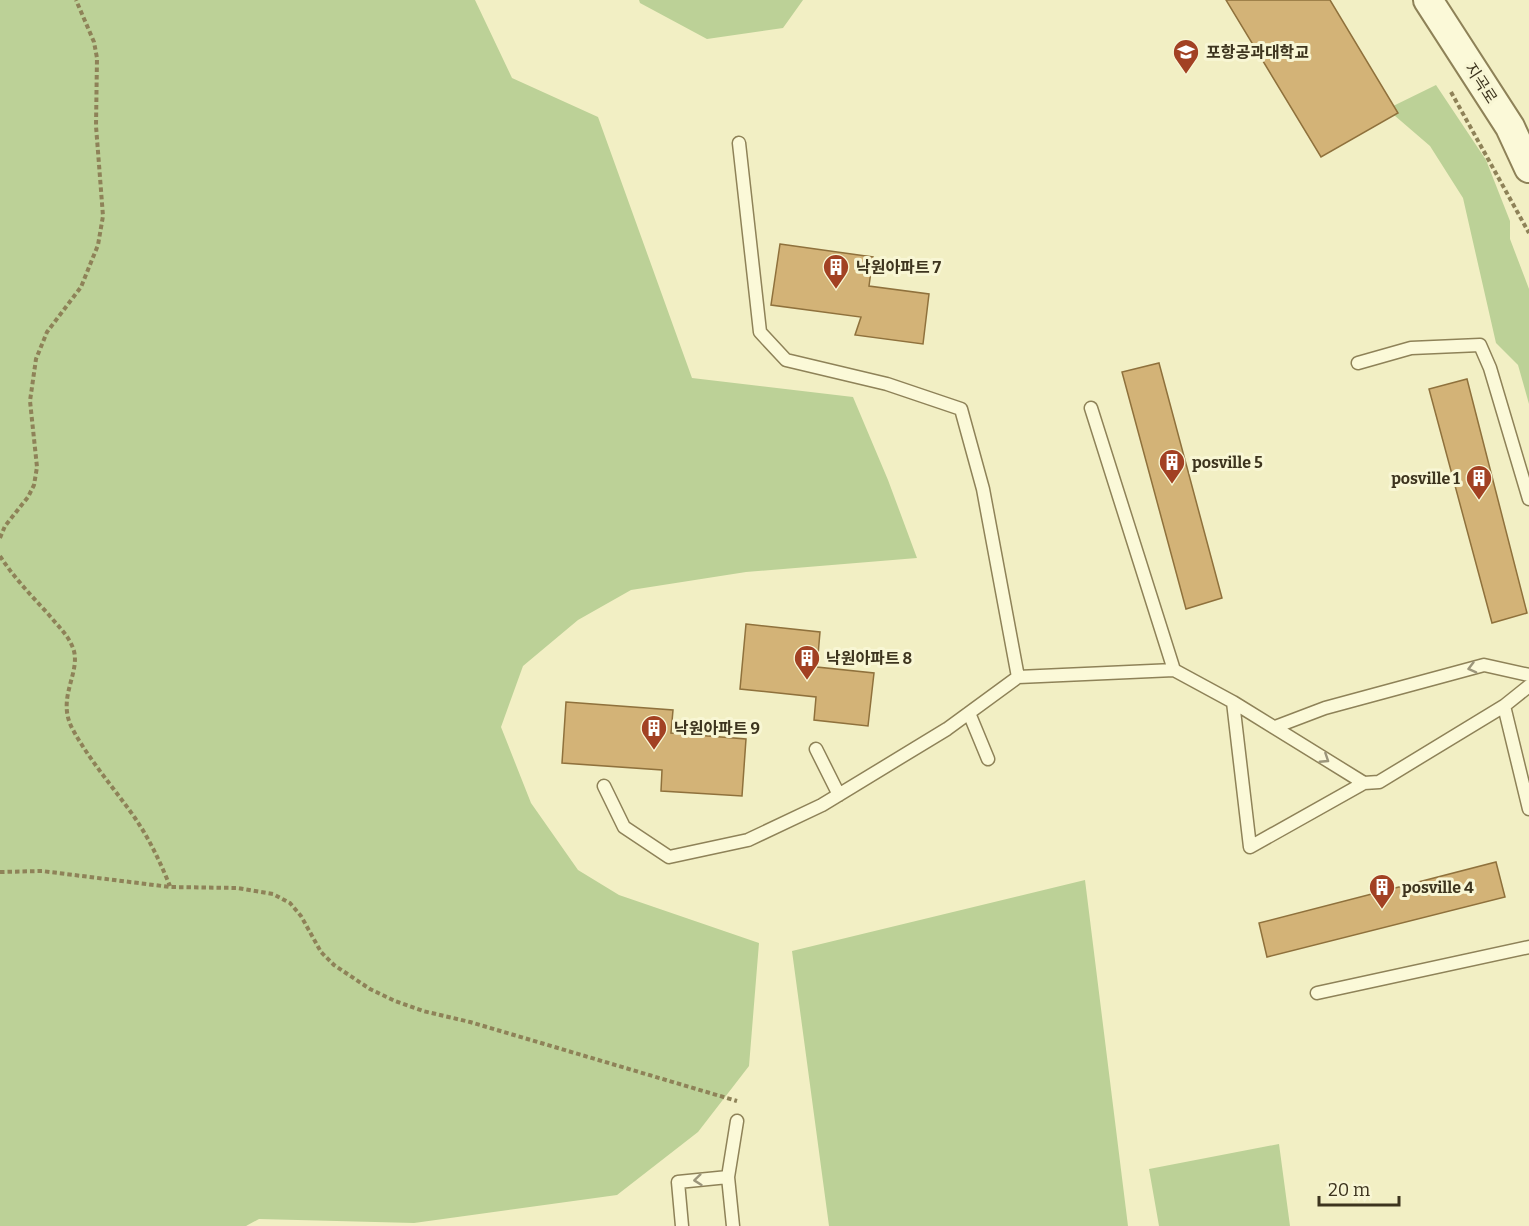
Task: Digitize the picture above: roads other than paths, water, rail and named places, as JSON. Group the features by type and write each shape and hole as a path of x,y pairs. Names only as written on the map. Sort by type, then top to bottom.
{"street":[{"name":"지곡로","path":"1428,0 1510,128 1529,168"}],"lane":[{"path":"739,143 760,332 786,360 887,384 961,409 983,489 1018,678"},
{"path":"1358,363 1411,348 1480,345 1490,368 1529,499"},
{"path":"1091,408 1174,670"},
{"path":"1275,727 1325,708 1484,665 1529,675"},
{"path":"604,786 624,827 669,857 748,840 822,805 946,729 1018,678 1174,670 1233,702 1364,783"},
{"path":"1233,702 1250,847 1364,783 1379,782 1504,706 1529,686"},
{"path":"1504,706 1527,791 1529,809"},
{"path":"969,713 988,759"},
{"path":"816,749 838,795"},
{"path":"1317,993 1529,947"},
{"path":"733,1226 728,1177 737,1121"},
{"path":"682,1226 678,1182 728,1177"}],"place":[{"name":"포항공과대학교","path":"1186,75"},
{"name":"낙원아파트 7","path":"836,290"},
{"name":"posville 5","path":"1172,485"},
{"name":"posville 1","path":"1479,501"},
{"name":"낙원아파트 8","path":"807,681"},
{"name":"낙원아파트 9","path":"654,751"},
{"name":"posville 4","path":"1382,910"}]}
